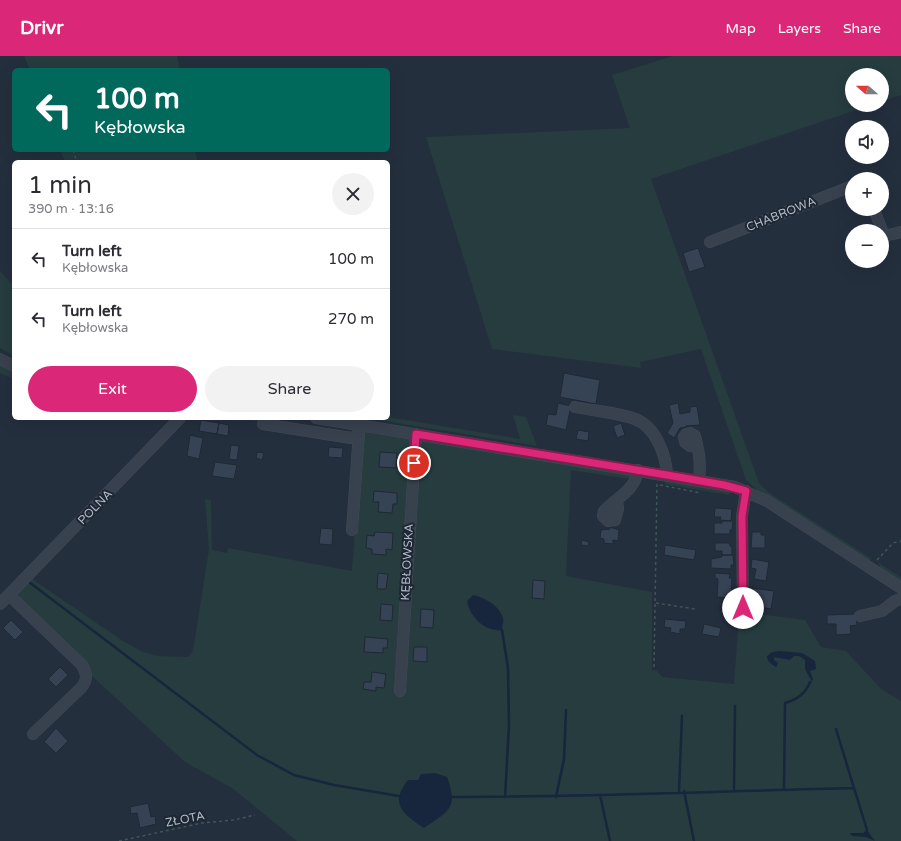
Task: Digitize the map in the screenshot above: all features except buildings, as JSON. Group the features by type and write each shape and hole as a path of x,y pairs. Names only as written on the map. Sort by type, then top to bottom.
{"street":[{"name":"CHABROWA","path":"710,242 845,189"},
{"path":"877,216 884,236 901,232"},
{"path":"0,359 12,365"},
{"path":"575,407 637,420 653,434 666,459 661,477"},
{"name":"POLNA","path":"0,604 178,420"},
{"path":"324,420 361,429 416,434 638,470 661,477 699,481 746,491 767,501 901,588"},
{"path":"263,424 351,438 356,437 361,429"},
{"path":"352,530 361,429"},
{"name":"KĘBŁOWSKA","path":"400,691 416,434"},
{"path":"695,444 701,456 699,481"},
{"path":"617,501 636,482 638,470"},
{"path":"743,608 742,516 746,491"},
{"path":"9,595 82,665 86,674 85,683 81,688 32,734"},
{"path":"860,616 882,611 895,600 901,599"}],"path":[{"path":"661,477 665,487 701,493"},
{"path":"654,667 656,603 655,525 661,477"},
{"path":"871,568 880,556 893,544 901,541"},
{"path":"656,603 695,609"},
{"name":"ZŁOTA","path":"119,841 202,823 234,820 255,815"}],"green space":[{"path":"24,56 177,56 180,68 29,68"},
{"path":"673,56 901,56 901,95 889,99 889,68 845,68 845,112 850,112 651,179 759,483 768,492 872,559 867,560 757,490 746,480 701,349 640,362 641,368 492,349 426,137 630,128 612,75"},
{"path":"61,152 196,152 198,160 64,160"},
{"path":"0,271 12,284 12,355 0,348"},
{"path":"0,364 12,370 12,378 0,373"},
{"path":"513,415 526,417 537,446 378,420 390,420 390,417 520,439"},
{"path":"248,420 271,420 355,432 353,435"},
{"path":"362,432 633,474 630,479 571,470 566,576 652,592 652,670 657,671 662,677 734,684 739,617 746,612 805,620 821,647 846,651 881,689 901,701 901,841 297,841 232,788 185,762 10,600 32,579 123,641 143,652 157,656 188,657 193,651 209,549 205,499 211,500 212,550 227,553 228,548 352,571"},
{"path":"666,481 730,490 729,495 664,484"},
{"path":"879,563 901,577 901,582 880,568"}],"water":[{"path":"473,595 487,600 498,609 503,619 502,630 490,629 475,618 471,613 467,601"},
{"path":"780,651 802,653 815,661 816,669 810,671 813,679 812,682 805,669 805,660 799,656 794,656 790,660 774,657 774,660 778,663 776,667 770,662 767,656 772,652"},
{"path":"435,773 447,777 452,796 451,803 445,813 424,828 410,818 401,808 399,802 400,796 402,788 408,780 418,780 421,774"},
{"path":"867,830 875,841 866,837 852,836 850,833 863,833"}],"waterway":[{"path":"29,582 257,755 294,775 334,785 399,796"},
{"path":"502,630 508,668 509,726 505,797"},
{"path":"784,789 785,703 800,696 806,690 810,682"},
{"path":"734,790 735,706"},
{"path":"556,797 564,759 566,710"},
{"path":"679,791 682,716"},
{"path":"452,797 603,795 854,788 836,729"},
{"path":"854,788 867,830"},
{"path":"684,791 694,841"},
{"path":"600,795 610,841"}],"route":[{"path":"414,463 416,434 667,475 735,487 746,491 742,516 743,608"}]}
